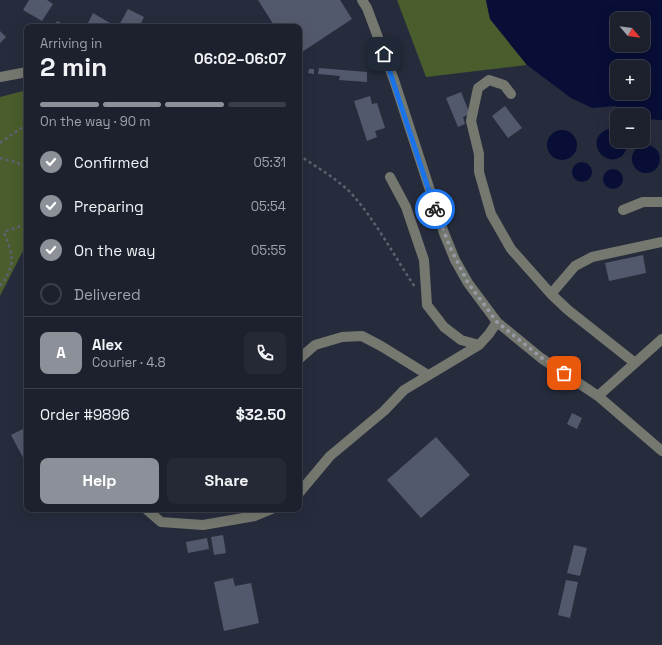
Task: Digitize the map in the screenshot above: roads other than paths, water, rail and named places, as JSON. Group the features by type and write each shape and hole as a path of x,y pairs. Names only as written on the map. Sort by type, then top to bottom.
{"street":[{"path":"362,0 367,8 394,80 444,233 468,283 497,322 542,358 598,396 662,451"},
{"path":"0,77 24,73"},
{"path":"511,94 504,86 489,80 478,88 471,121 479,154 479,172 491,214 511,248 551,294 568,310 635,363"},
{"path":"390,176 406,207 424,260 427,305 444,327 461,340 479,346"},
{"path":"623,210 643,202 662,202"},
{"path":"551,294 575,266 592,257 662,242"},
{"path":"302,489 330,456 384,411 404,390 479,346 497,322"},
{"path":"302,356 315,345 342,337 362,336 428,375"},
{"path":"598,396 662,339"},
{"path":"149,512 160,522 203,525 255,516 265,512"}]}
